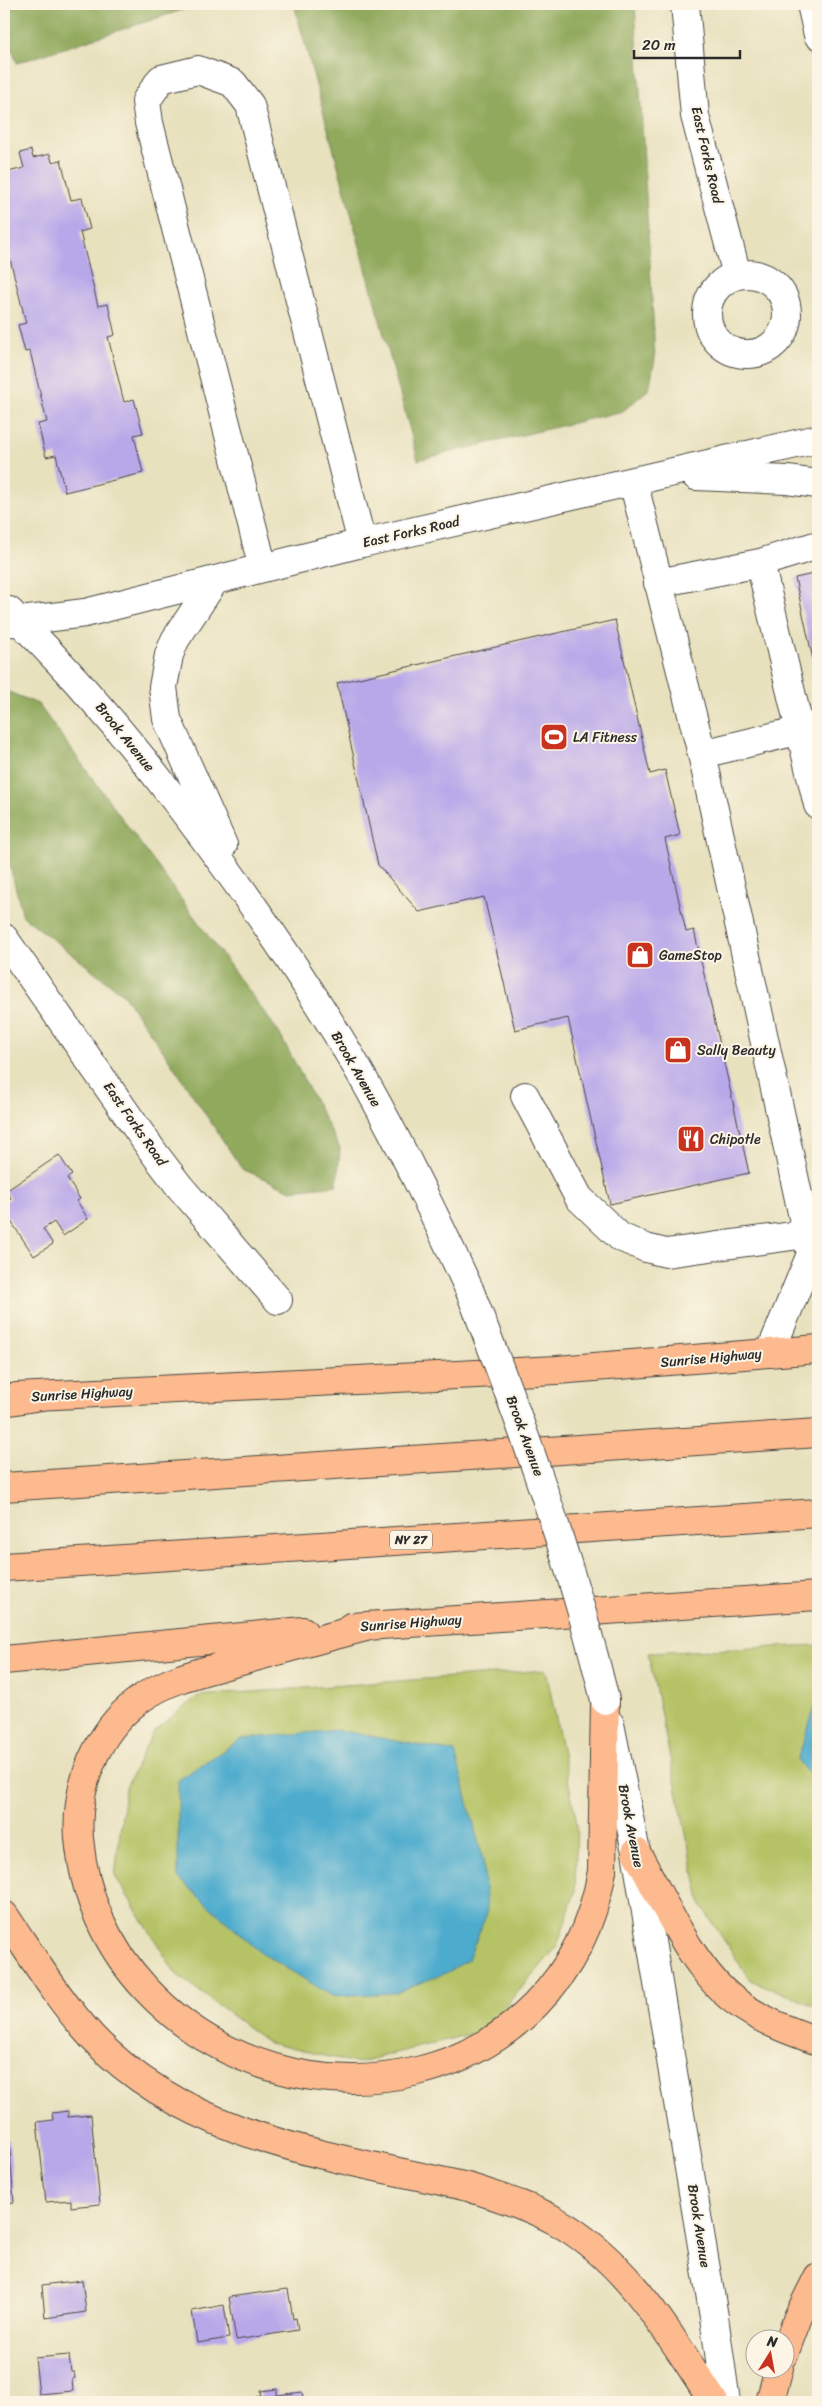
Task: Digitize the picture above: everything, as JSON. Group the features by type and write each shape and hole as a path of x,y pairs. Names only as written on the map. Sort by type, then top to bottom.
{"main road":[{"name":"Sunrise Highway","path":"4,1398 548,1370 818,1349"},
{"path":"4,1402 41,1396"},
{"path":"4,1487 818,1433"},
{"name":"NY 27","path":"4,1567 818,1513"},
{"name":"Sunrise Highway","path":"4,1660 370,1626 818,1596"},
{"path":"370,1626 198,1672 154,1690 120,1717 96,1753 81,1790 79,1808 81,1852 90,1897 108,1939 123,1962 157,2001 199,2034 248,2060 272,2068 298,2075 352,2079 394,2076 428,2069 451,2060 496,2037 532,2009 549,1990 575,1954 593,1912 602,1871 605,1700"},
{"path":"636,1852 694,1956 720,1988 751,2012 774,2024 818,2041"},
{"path":"4,1915 52,1985 92,2037 136,2076 189,2109 218,2123 280,2143 468,2187 543,2215 582,2239 626,2276 714,2402"},
{"path":"794,2328 818,2276"},
{"path":"770,2402 776,2378"}],"street":[{"name":"East Forks Road","path":"685,4 695,116 737,275"},
{"path":"811,4 818,35"},
{"path":"263,568 149,123 146,101 161,79 198,70 232,83 250,105 362,543"},
{"path":"809,440 818,421"},
{"name":"East Forks Road","path":"9,617 85,613 362,543 809,440"},
{"path":"662,474 787,480 818,484"},
{"path":"633,481 702,754 814,1251 770,1353"},
{"path":"658,583 760,563 818,545"},
{"path":"760,563 810,728 818,805"},
{"path":"215,580 175,640 169,655 162,687 167,718 246,897"},
{"name":"Brook Avenue","path":"9,617 117,726 201,834 246,897 355,1064 441,1229 469,1289 521,1422 563,1544 605,1700 636,1852 714,2317 726,2402"},
{"path":"702,754 810,728"},
{"name":"East Forks Road","path":"4,938 159,1159 278,1300"},
{"path":"525,1096 579,1198 620,1237 646,1248 666,1253 814,1251"}],"green space":[{"path":"4,4 201,4 17,63 4,26"},
{"path":"294,4 635,4 655,359 649,389 623,411 418,460"},
{"path":"4,690 38,704 278,1031 340,1148 337,1185 291,1190 242,1169 123,994 23,916 4,844"},
{"path":"818,1645 818,1701 797,1761 818,1782 818,2007 750,1980 701,1905 648,1653"},
{"path":"546,1670 577,1823 575,1892 557,1947 485,2030 356,2063 269,2043 176,1974 115,1876 125,1789 153,1732 198,1696"}],"water":[{"path":"818,1701 818,1782 797,1761"},
{"path":"338,1730 455,1752 483,1860 487,1913 468,1960 448,1972 395,1993 332,1996 260,1952 178,1878 178,1780 241,1739"}],"building":[{"path":"31,150 33,158 50,154 52,162 61,160 71,200 82,198 90,229 80,232 98,306 108,304 115,335 108,337 124,402 134,399 143,433 134,435 143,473 65,492 56,455 46,457 38,424 47,422 30,351 25,352 18,325 26,323 7,247 4,247 4,173 24,168 20,153"},
{"path":"818,573 818,673 816,673 795,578"},
{"path":"615,620 650,774 665,770 680,835 665,839 686,932 694,930 749,1173 610,1204 568,1018 515,1030 484,897 419,912 378,865 337,683"},
{"path":"59,1155 72,1175 67,1178 80,1199 77,1201 88,1219 63,1236 54,1222 43,1229 53,1244 34,1256 4,1211 4,1203 11,1198 6,1191"},
{"path":"68,2111 68,2117 91,2115 100,2204 71,2207 71,2200 46,2202 37,2122 53,2120 52,2113"},
{"path":"4,2140 9,2140 14,2202 4,2203"},
{"path":"82,2280 86,2312 45,2318 42,2285"},
{"path":"288,2289 293,2319 296,2318 298,2330 236,2340 229,2297"},
{"path":"224,2305 229,2338 197,2343 192,2311"},
{"path":"69,2355 71,2372 74,2372 75,2378 72,2379 73,2391 39,2394 35,2358"},
{"path":"277,2389 277,2395 302,2392 304,2402 256,2402 255,2397 261,2396 260,2391"}],"place":[{"name":"LA Fitness","path":"554,737"},
{"name":"GameStop","path":"640,955"},
{"name":"Sally Beauty","path":"678,1050"},
{"name":"Chipotle","path":"691,1139"}]}
